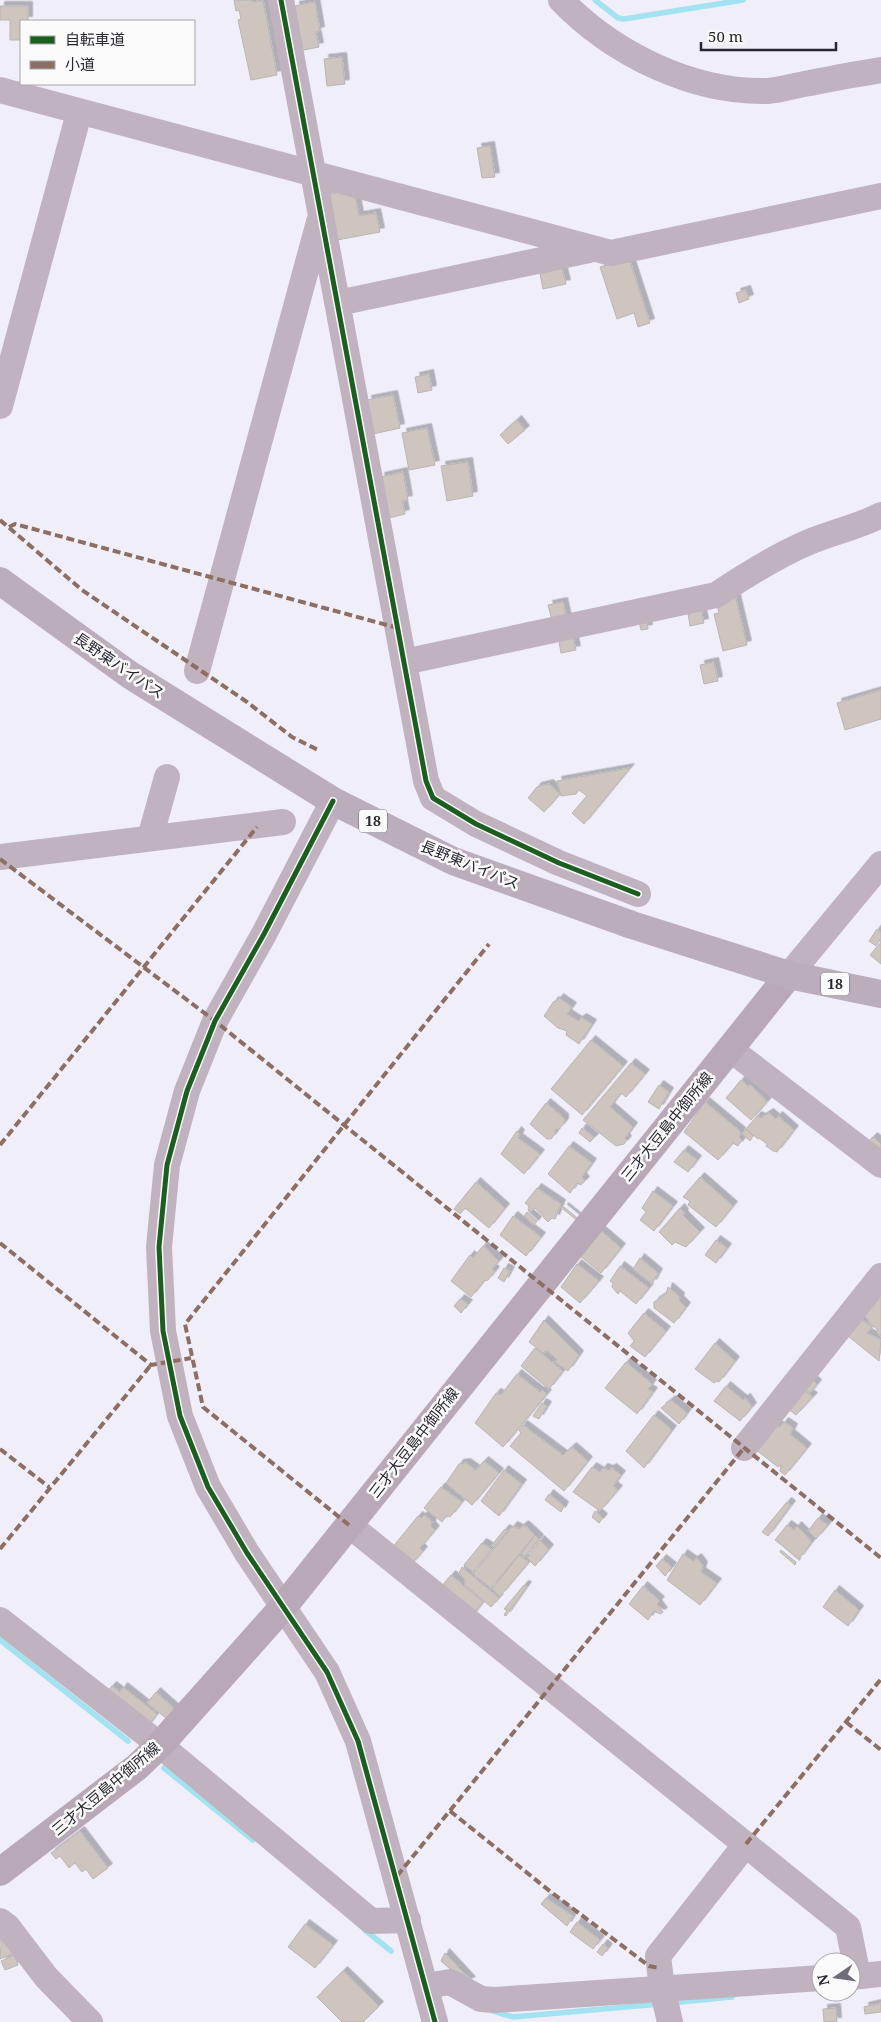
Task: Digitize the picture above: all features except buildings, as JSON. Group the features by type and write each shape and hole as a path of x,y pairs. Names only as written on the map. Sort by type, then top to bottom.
{"highway":[{"name":"長野東バイパス","path":"0,581 130,675 333,801 453,861 632,926 789,975 881,994"}],"main road":[{"name":"三才大豆島中御所線","path":"0,1872 150,1755 284,1606 789,975"}],"street":[{"path":"281,0 426,781 433,798 476,824 559,863 638,894"},
{"path":"561,0 571,10 629,53 677,77 715,86 769,91 881,70"},
{"path":"0,90 611,253 881,196"},
{"path":"0,406 79,112"},
{"path":"197,671 321,214"},
{"path":"338,303 595,249"},
{"path":"404,662 716,595 758,567 810,542 859,526 881,515"},
{"path":"150,838 167,777"},
{"path":"333,801 264,934 215,1021 187,1091 167,1165 159,1247 163,1331 180,1416 208,1486 247,1553 327,1672 358,1742 435,2022"},
{"path":"0,857 283,822"},
{"path":"789,975 881,864"},
{"path":"730,1049 881,1165"},
{"path":"744,1448 881,1276"},
{"path":"349,1525 848,1927 863,1976"},
{"path":"0,1620 150,1755 371,1921 408,1920"},
{"path":"666,2007 658,1956 746,1844"},
{"path":"0,1921 8,1928 46,1977 90,2022"},
{"path":"426,1986 450,1982 481,1999 666,2007 811,1980"}],"waterway":[{"path":"595,0 618,18 624,19 743,0"},
{"path":"0,1640 128,1741"},
{"path":"164,1768 253,1840"},
{"path":"365,1930 391,1951"},
{"path":"671,2003 732,1997"},
{"path":"493,2011 513,2017 660,2004"}],"marked path":[{"path":"0,520 82,590 247,702 292,737 318,750"},
{"path":"9,527 15,524 398,628"},
{"path":"0,1145 257,827"},
{"path":"0,859 215,1021 881,1558"},
{"path":"349,1525 203,1407 185,1324 489,944"},
{"path":"0,1243 151,1365 191,1358"},
{"path":"0,1549 151,1365"},
{"path":"397,1876 744,1448"},
{"path":"0,1449 49,1487"},
{"path":"746,1844 881,1679"},
{"path":"846,1722 881,1750"},
{"path":"450,1811 551,1892 649,1966 659,1968"}],"cycle path":[{"path":"281,0 426,781 433,798 476,824 559,863 638,894"},
{"path":"333,801 264,934 215,1021 187,1091 167,1165 159,1247 163,1331 180,1416 208,1487 247,1553 327,1672 358,1741 435,2022"}]}
